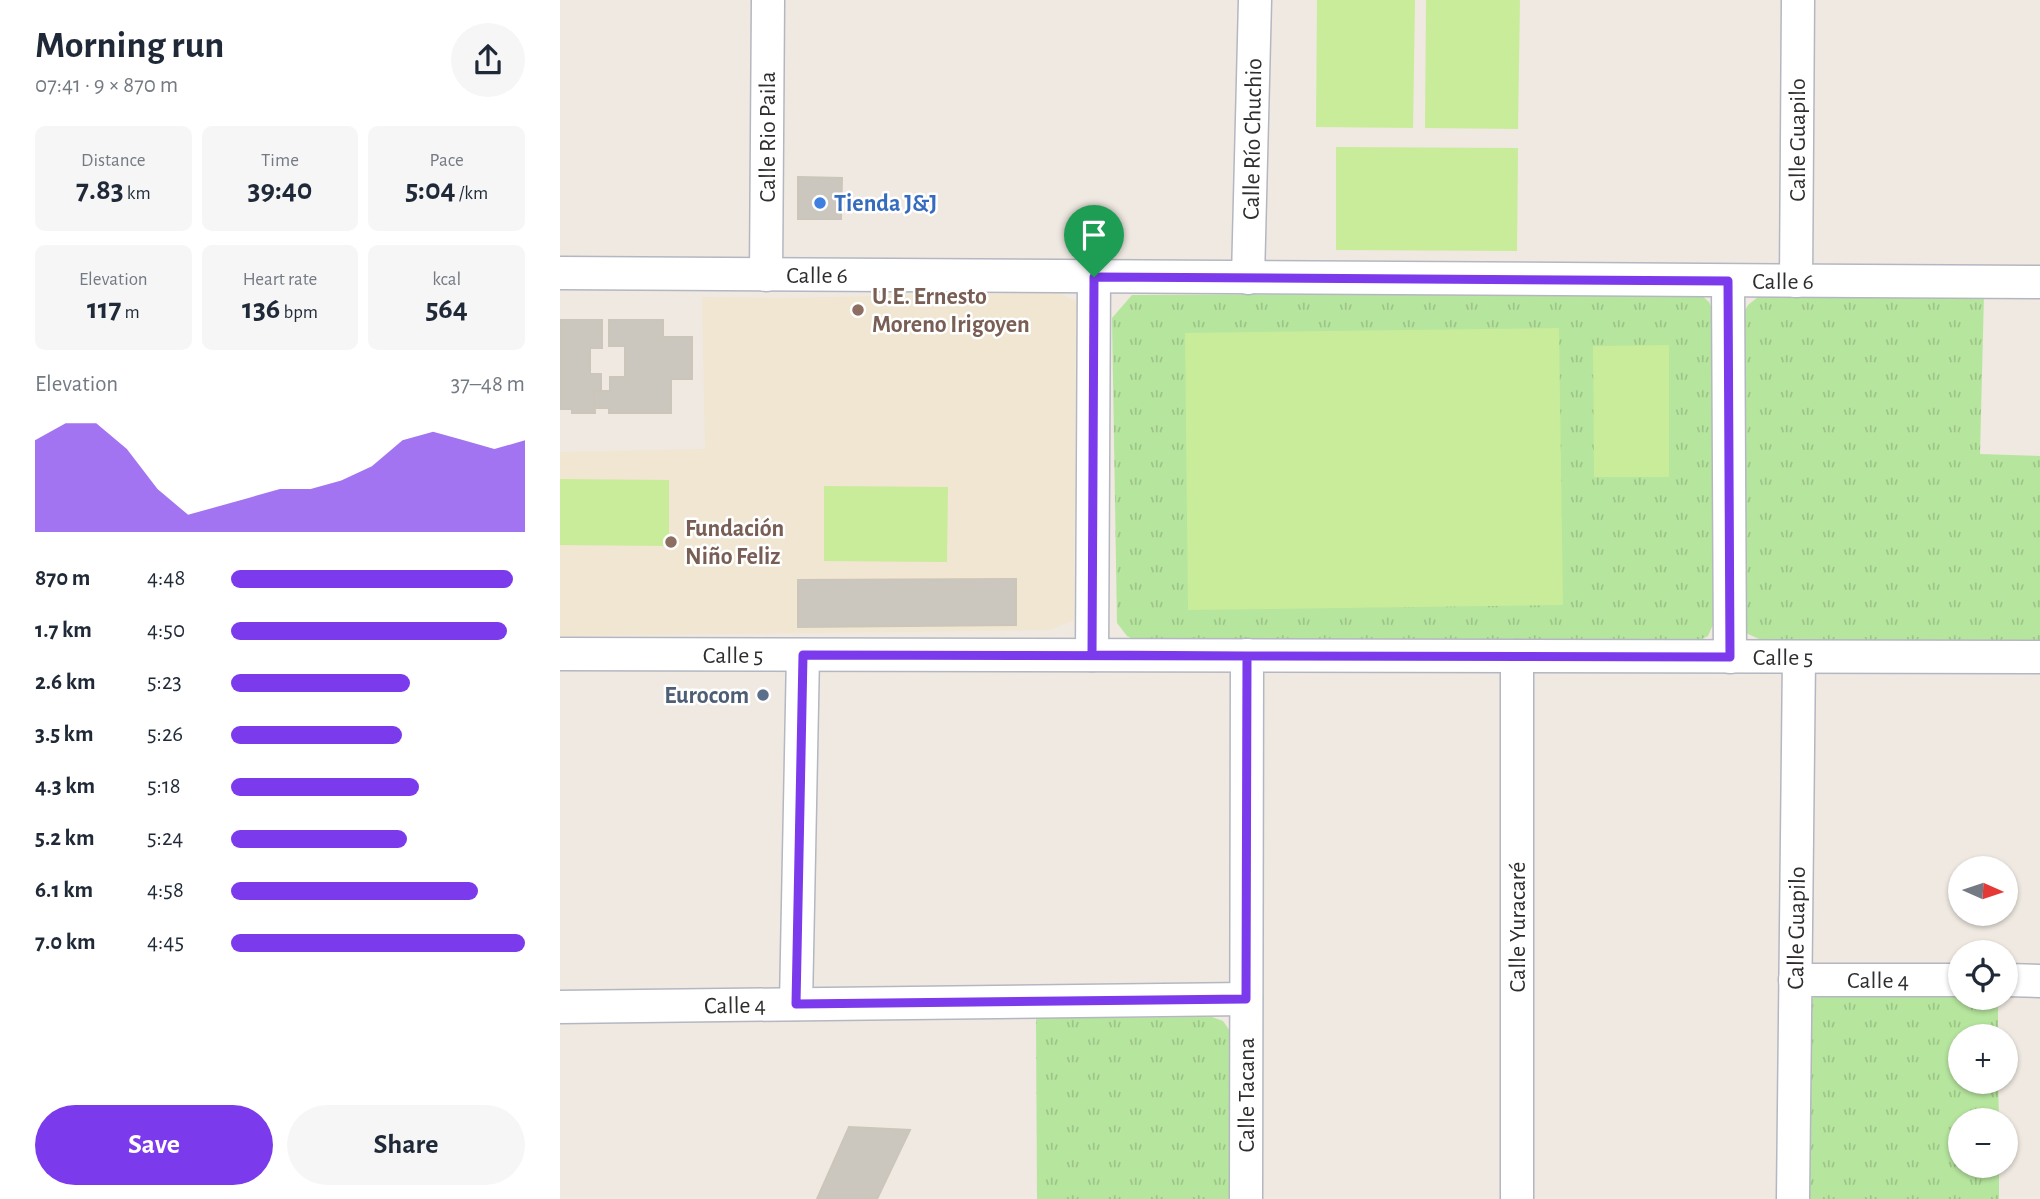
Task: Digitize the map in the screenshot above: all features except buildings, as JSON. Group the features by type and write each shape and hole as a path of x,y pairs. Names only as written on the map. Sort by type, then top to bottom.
{"street":[{"name":"Calle Rio Paila","path":"766,275 768,0"},
{"name":"Calle Río Chuchio","path":"1248,278 1255,0"},
{"name":"Calle Guapilo","path":"1796,281 1798,0"},
{"name":"Calle 6","path":"560,273 2040,282"},
{"path":"1092,655 1094,277"},
{"path":"1728,281 1730,657"},
{"name":"Calle 5","path":"560,654 2040,657"},
{"path":"796,1004 803,655"},
{"name":"Calle Tacana","path":"1246,1199 1247,656"},
{"name":"Calle Yuracaré","path":"1517,656 1517,1199"},
{"name":"Calle Guapilo","path":"1793,1199 1799,657"},
{"name":"Calle 4","path":"1795,980 1948,980"},
{"path":"2018,981 2040,981"},
{"name":"Calle 4","path":"560,1007 1246,999"}],"shaded area":[{"path":"1058,292 1076,302 1074,620 1050,630 560,636 560,452 705,449 702,297 784,298"}],"green space":[{"path":"1317,0 1415,0 1413,128 1316,127"},
{"path":"1426,0 1520,0 1518,129 1425,128"},
{"path":"1336,147 1518,148 1517,251 1336,250"},
{"path":"1699,293 1709,302 1715,315 1715,620 1708,636 1692,644 1143,644 1127,636 1117,623 1112,318 1132,295"},
{"path":"1763,293 1984,294 1980,454 2040,456 2040,643 1761,640 1746,633 1740,620 1738,323 1748,305"},
{"path":"1559,328 1563,605 1188,610 1185,333"},
{"path":"1669,345 1669,477 1594,477 1593,346"},
{"path":"560,479 669,480 669,546 560,545"},
{"path":"824,486 948,487 947,562 824,561"},
{"path":"1823,994 1948,997 1948,1010 1998,1010 1998,1024 1948,1024 1948,1094 1998,1094 1999,1108 1948,1108 1948,1178 1999,1178 1999,1199 1807,1199 1807,1004 1814,997"},
{"path":"1212,1017 1223,1021 1230,1031 1231,1199 1037,1199 1036,1018"}],"place":[{"name":"Tienda J&J","path":"820,203"},
{"name":"U.E. Ernesto Moreno Irigoyen","path":"858,310"},
{"name":"Fundación Niño Feliz","path":"671,542"},
{"name":"Eurocom","path":"763,695"}],"route":[{"path":"1094,277 1092,655 1247,656 1246,999 796,1004 803,655 1092,655 1170,655 1730,657 1728,281 1094,277"}]}
